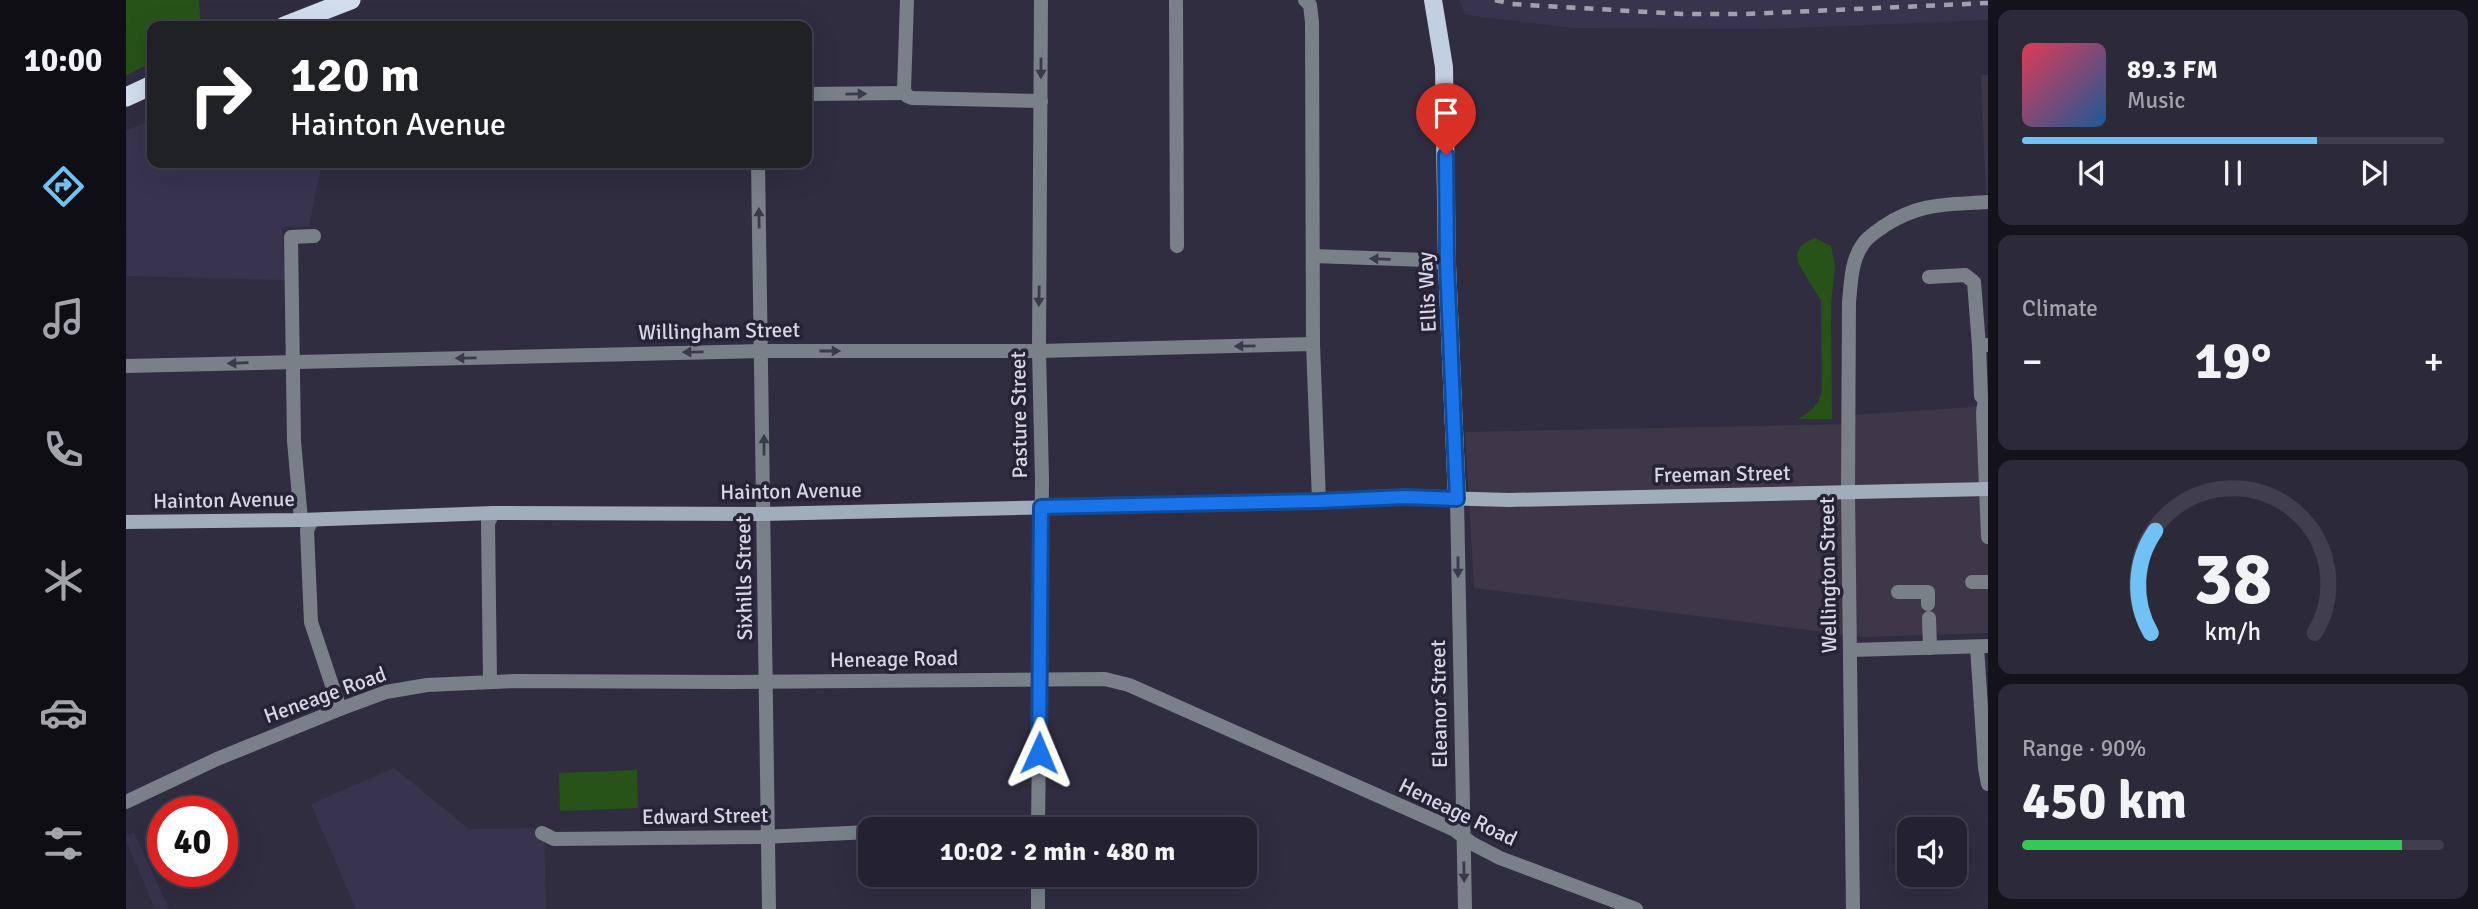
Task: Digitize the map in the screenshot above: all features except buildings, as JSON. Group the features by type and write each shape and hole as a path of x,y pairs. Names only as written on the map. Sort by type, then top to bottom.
{"highway":[{"path":"297,21 351,0"},
{"path":"126,97 147,87"}],"main road":[{"name":"Ellis Way","path":"1433,0 1444,67 1447,264 1457,499"},
{"name":"Freeman Street","path":"1457,499 1987,489"},
{"name":"Hainton Avenue","path":"126,522 306,520 493,513 764,514 1405,497 1457,499"}],"street":[{"path":"906,0 906,94"},
{"name":"Pasture Street","path":"1038,817 1041,0"},
{"path":"1176,0 1177,246"},
{"path":"1308,3 1313,40 1313,344 1319,501"},
{"path":"812,94 906,94 912,98 1041,101"},
{"name":"Sixhills Street","path":"758,168 769,909"},
{"name":"Wellington Street","path":"1853,909 1848,492 1851,276 1863,243 1879,229 1910,210 1931,205 1988,202"},
{"path":"314,236 291,237 294,441 307,530 311,622 340,709"},
{"path":"1313,256 1426,260 1447,264"},
{"path":"1928,277 1965,275 1974,282 1984,345 1988,537"},
{"name":"Willingham Street","path":"126,366 762,351 1039,351 1313,344"},
{"name":"Eleanor Street","path":"1457,499 1465,909"},
{"path":"489,682 488,523 493,513"},
{"path":"1972,582 1988,582"},
{"path":"1898,592 1930,601 1930,648"},
{"path":"1851,650 1983,646 1984,755 1988,784"},
{"name":"Heneage Road","path":"126,802 217,759 340,709 386,692 427,685 489,682 1040,678 1119,681 1444,825 1500,858 1632,909"},
{"name":"Edward Street","path":"542,833 554,839 858,832"},
{"path":"1038,887 1038,909"}],"shaded area":[{"path":"1459,0 1988,0 1988,20 1767,29 1574,28 1465,15"},
{"path":"1981,75 1988,75 1988,193 1986,193"},
{"path":"147,121 147,168 321,168 309,226 282,227 285,280 127,276 126,131"},
{"path":"1988,406 1988,633 1864,637 1474,588 1465,432 1853,424 1853,415"},
{"path":"394,768 469,829 544,828 546,909 356,909 311,804"},
{"path":"134,832 147,861 147,887 159,887 169,909 155,909 126,836"}],"green space":[{"path":"126,0 199,0 201,21 147,21 147,65 126,75"},
{"path":"1815,238 1831,246 1835,266 1831,304 1832,419 1798,419 1816,405 1822,390 1821,301 1797,258 1800,247"},
{"path":"637,770 638,808 560,811 559,773"}],"railway":[{"path":"1495,0 1511,4 1682,14 1746,14 1988,3"}],"route":[{"path":"1039,753 1041,507 1405,497 1457,499 1447,264 1446,155"}]}
